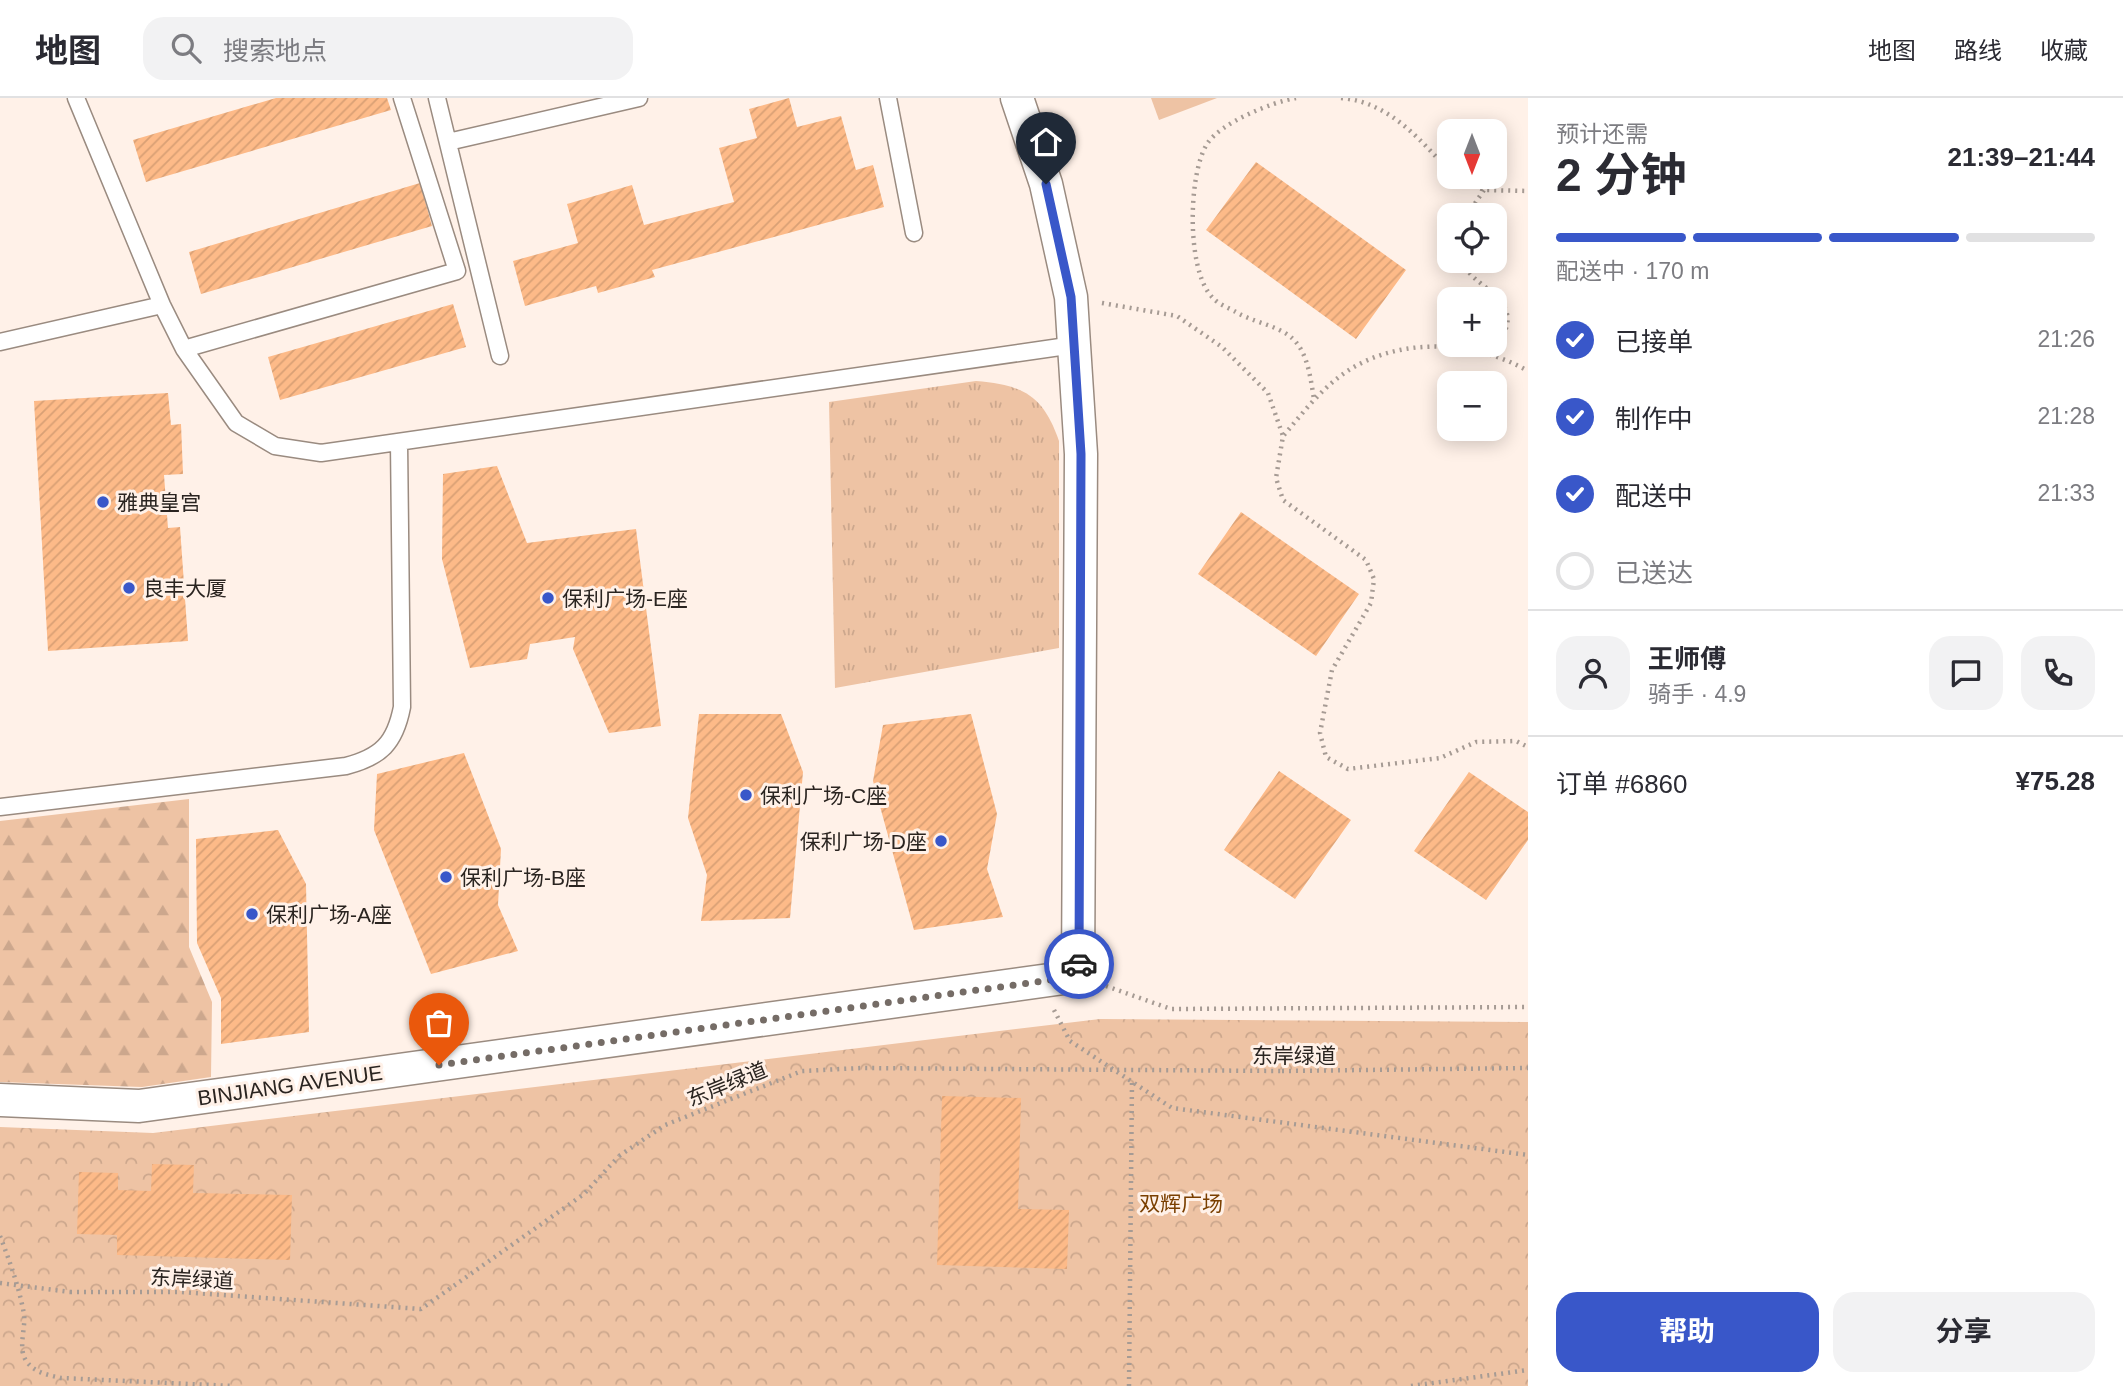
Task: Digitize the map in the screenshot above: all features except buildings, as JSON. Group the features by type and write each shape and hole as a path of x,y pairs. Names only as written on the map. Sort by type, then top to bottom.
{"street":[{"path":"1017,98 1046,184 1071,297 1081,454 1079,976"},
{"name":"BINJIANG AVENUE","path":"0,1100 139,1107 1079,976"}],"lane":[{"path":"76,98 162,305 184,349 236,423 275,446 321,453 1074,345"},
{"path":"184,349 457,271 402,98"},
{"path":"437,98 500,356"},
{"path":"448,142 639,98"},
{"path":"888,98 914,233"},
{"path":"0,342 162,305"},
{"path":"0,807 346,766 367,761 386,747 398,729 402,707 398,442"}],"path":[{"path":"1296,98 1275,101 1234,123 1208,142 1195,171 1194,226 1197,273 1213,298 1248,319 1287,333 1307,360 1314,399"},
{"path":"1341,98 1363,100 1396,118 1437,159"},
{"path":"1475,203 1483,190 1528,191"},
{"path":"1467,273 1486,287"},
{"path":"1071,297 1177,316 1222,347 1268,393 1283,436 1276,478 1283,500 1366,560 1374,579 1371,603 1332,670 1320,733 1326,757 1349,769 1440,758 1476,742 1516,741 1528,747"},
{"path":"1283,436 1314,399 1341,375 1375,357 1412,348 1437,347"},
{"path":"1504,357 1528,371"},
{"path":"1079,976 1171,1010 1528,1007"},
{"path":"1040,981 1070,1041 1172,1108 1528,1155"},
{"name":"东岸绿道","path":"0,1283 70,1292 181,1292 421,1309 584,1194 619,1156 665,1125 802,1071 861,1068 1282,1071 1528,1068"},
{"path":"1129,1386 1132,1082"},
{"path":"0,1236 17,1281 24,1317 22,1349 27,1362 40,1373 61,1378 233,1386"},
{"path":"1410,1386 1528,1370"}],"green space":[{"path":"1151,98 1217,98 1159,120"},
{"path":"976,381 1007,386 1029,395 1046,413 1059,441 1059,648 835,688 829,402"},
{"path":"189,799 189,947 212,1002 211,1077 142,1087 0,1082 0,821"},
{"name":"双辉广场","path":"1100,1019 1528,1022 1528,1386 0,1386 0,1127 153,1133"}],"way so far":[{"path":"439,1065 1079,976 1079,964"}],"place":[{"name":"雅典皇宫","path":"103,502"},
{"name":"良丰大厦","path":"129,588"},
{"name":"保利广场-E座","path":"548,598"},
{"name":"保利广场-C座","path":"746,795"},
{"name":"保利广场-D座","path":"941,841"},
{"name":"保利广场-B座","path":"446,877"},
{"name":"保利广场-A座","path":"252,914"}],"route":[{"path":"1046,184 1071,297 1081,454 1079,964"}]}
